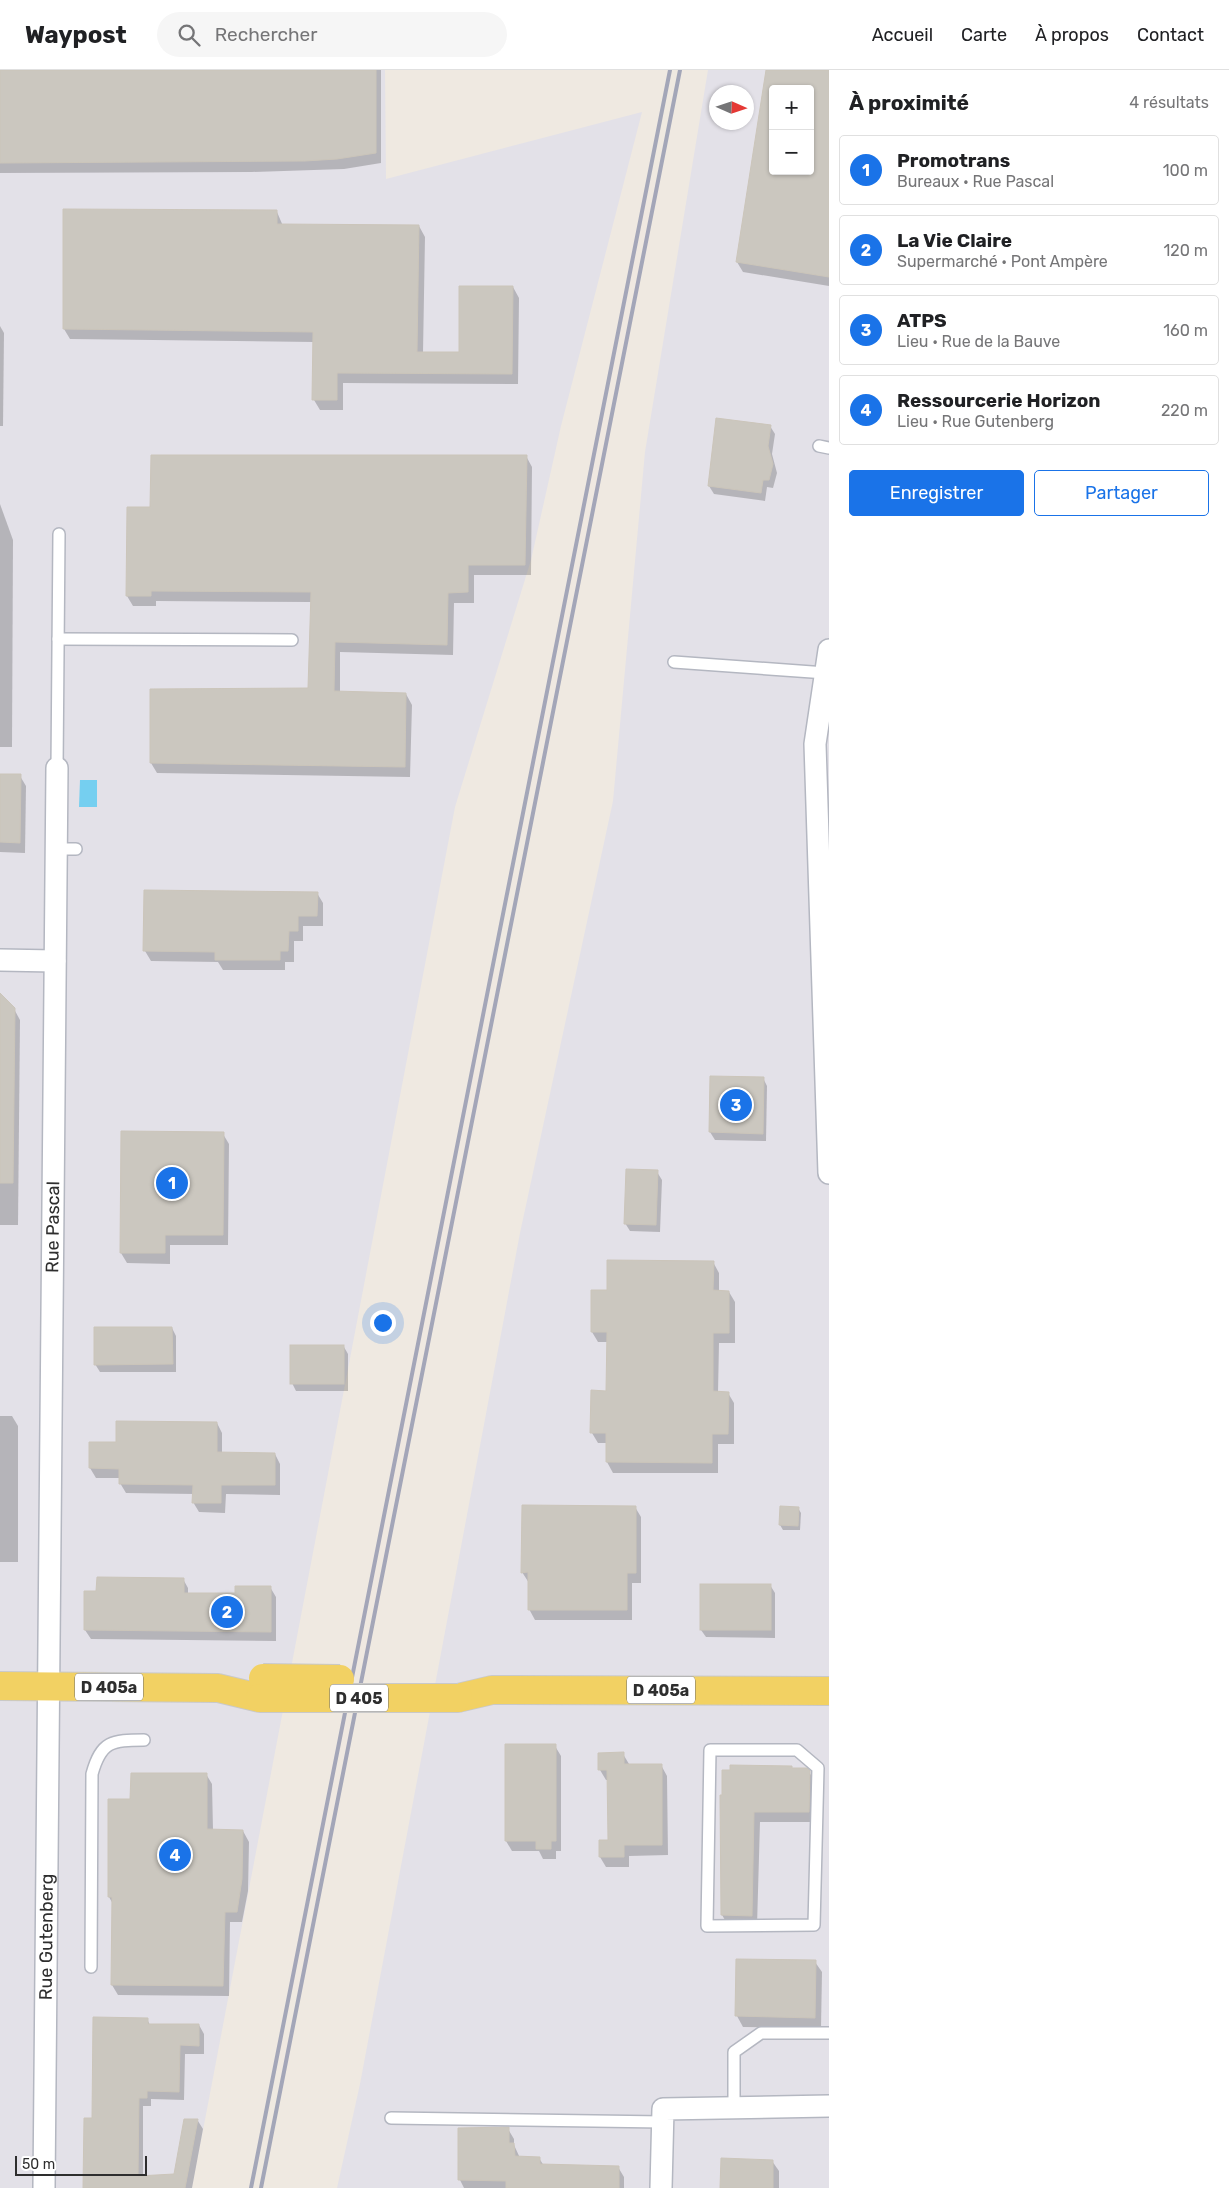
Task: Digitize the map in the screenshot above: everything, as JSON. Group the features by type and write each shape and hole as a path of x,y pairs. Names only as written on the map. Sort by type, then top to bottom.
{"main road":[{"name":"D 405a","path":"0,1686 261,1688"},
{"name":"D 405","path":"261,1688 459,1689"},
{"name":"D 405a","path":"459,1689 829,1691"}],"street":[{"path":"829,650 815,744 825,917 829,1173"},
{"name":"Rue Pascal","path":"48,1686 55,961 66,849 57,768"},
{"path":"0,960 55,961"},
{"name":"Rue Gutenberg","path":"44,2188 48,1686"},
{"path":"661,2188 663,2109 829,2106"}],"lane":[{"path":"57,768 59,534"},
{"path":"58,640 292,640"},
{"path":"674,662 826,672"},
{"path":"91,1967 92,1774 97,1756 108,1744 120,1740 144,1740"},
{"path":"710,1750 797,1750 818,1768 816,1861 814,1925 707,1926 710,1750"},
{"path":"816,1861 829,1861"},
{"path":"734,2108 734,2052 761,2032 829,2033"},
{"path":"391,2118 662,2122"}],"shaded area":[{"path":"0,70 385,70 386,179 642,112 561,426 531,560 455,807 192,2188 0,2188"},
{"path":"708,70 829,70 829,2188 337,2188 360,2084 520,1233 613,801 645,452"}],"water":[{"path":"80,780 97,780 97,807 79,807"}],"building":[{"path":"0,70 376,70 376,153 337,159 305,161 0,163"},
{"path":"766,70 829,70 829,277 736,262"},
{"path":"63,209 277,210 277,224 419,225 417,352 459,352 459,286 513,286 512,374 337,373 337,400 312,400 313,332 63,329"},
{"path":"716,418 771,425 768,446 773,464 769,480 763,480 761,493 708,486"},
{"path":"151,455 527,455 525,565 468,565 468,592 448,593 447,645 335,642 334,691 406,693 405,767 150,763 150,689 308,688 311,592 151,591 151,596 126,596 127,507 150,507"},
{"path":"0,774 21,774 20,843 0,842"},
{"path":"144,890 318,892 317,916 298,916 298,931 289,931 288,951 280,951 280,960 215,960 215,952 143,951"},
{"path":"0,993 15,1008 13,1183 0,1183"},
{"path":"710,1076 764,1077 763,1134 709,1132"},
{"path":"121,1131 224,1132 223,1235 165,1235 165,1253 120,1253"},
{"path":"626,1169 658,1170 656,1225 624,1224"},
{"path":"607,1260 714,1261 713,1290 729,1291 729,1333 713,1333 713,1391 729,1392 728,1434 712,1434 712,1463 606,1462 606,1433 590,1433 591,1390 606,1391 607,1332 591,1332 591,1290 607,1290"},
{"path":"94,1327 172,1327 173,1364 94,1365"},
{"path":"290,1345 344,1345 344,1384 290,1384"},
{"path":"116,1421 217,1422 217,1452 275,1453 275,1485 221,1485 221,1503 192,1503 193,1485 119,1484 119,1469 89,1468 89,1442 116,1442"},
{"path":"522,1505 636,1506 636,1573 627,1573 627,1610 528,1610 528,1572 521,1573"},
{"path":"780,1506 799,1507 798,1526 779,1525"},
{"path":"97,1577 184,1578 184,1593 235,1593 235,1586 271,1586 271,1632 84,1630 84,1591 96,1591"},
{"path":"700,1584 771,1584 771,1630 700,1630"},
{"path":"505,1744 556,1744 556,1841 551,1841 551,1849 536,1849 536,1841 505,1841"},
{"path":"624,1752 624,1764 662,1764 662,1845 624,1845 624,1857 599,1857 599,1840 608,1840 607,1770 598,1770 598,1753"},
{"path":"730,1765 792,1766 792,1768 807,1768 810,1771 809,1812 754,1812 752,1916 721,1915 720,1795 722,1795 722,1770 730,1770"},
{"path":"131,1773 207,1773 207,1829 243,1830 242,1879 237,1912 225,1912 223,1986 111,1985 112,1897 108,1897 108,1799 130,1799"},
{"path":"736,1959 816,1960 815,2018 735,2016"},
{"path":"93,2017 148,2018 148,2024 199,2024 199,2046 180,2045 179,2092 147,2091 147,2098 139,2098 138,2176 174,2174 184,2119 198,2119 185,2188 83,2188 84,2118 92,2118"},
{"path":"509,2127 509,2143 514,2143 515,2156 540,2157 540,2164 619,2166 619,2188 506,2188 506,2181 458,2180 458,2128"},
{"path":"721,2158 773,2160 773,2188 720,2188"}],"railway":[{"path":"251,2188 670,70"},
{"path":"261,2188 680,70"}],"place":[{"name":"ATPS","path":"736,1105"},
{"name":"Promotrans","path":"172,1183"},
{"name":"La Vie Claire","path":"227,1612"},
{"name":"Ressourcerie Horizon","path":"175,1855"}]}
